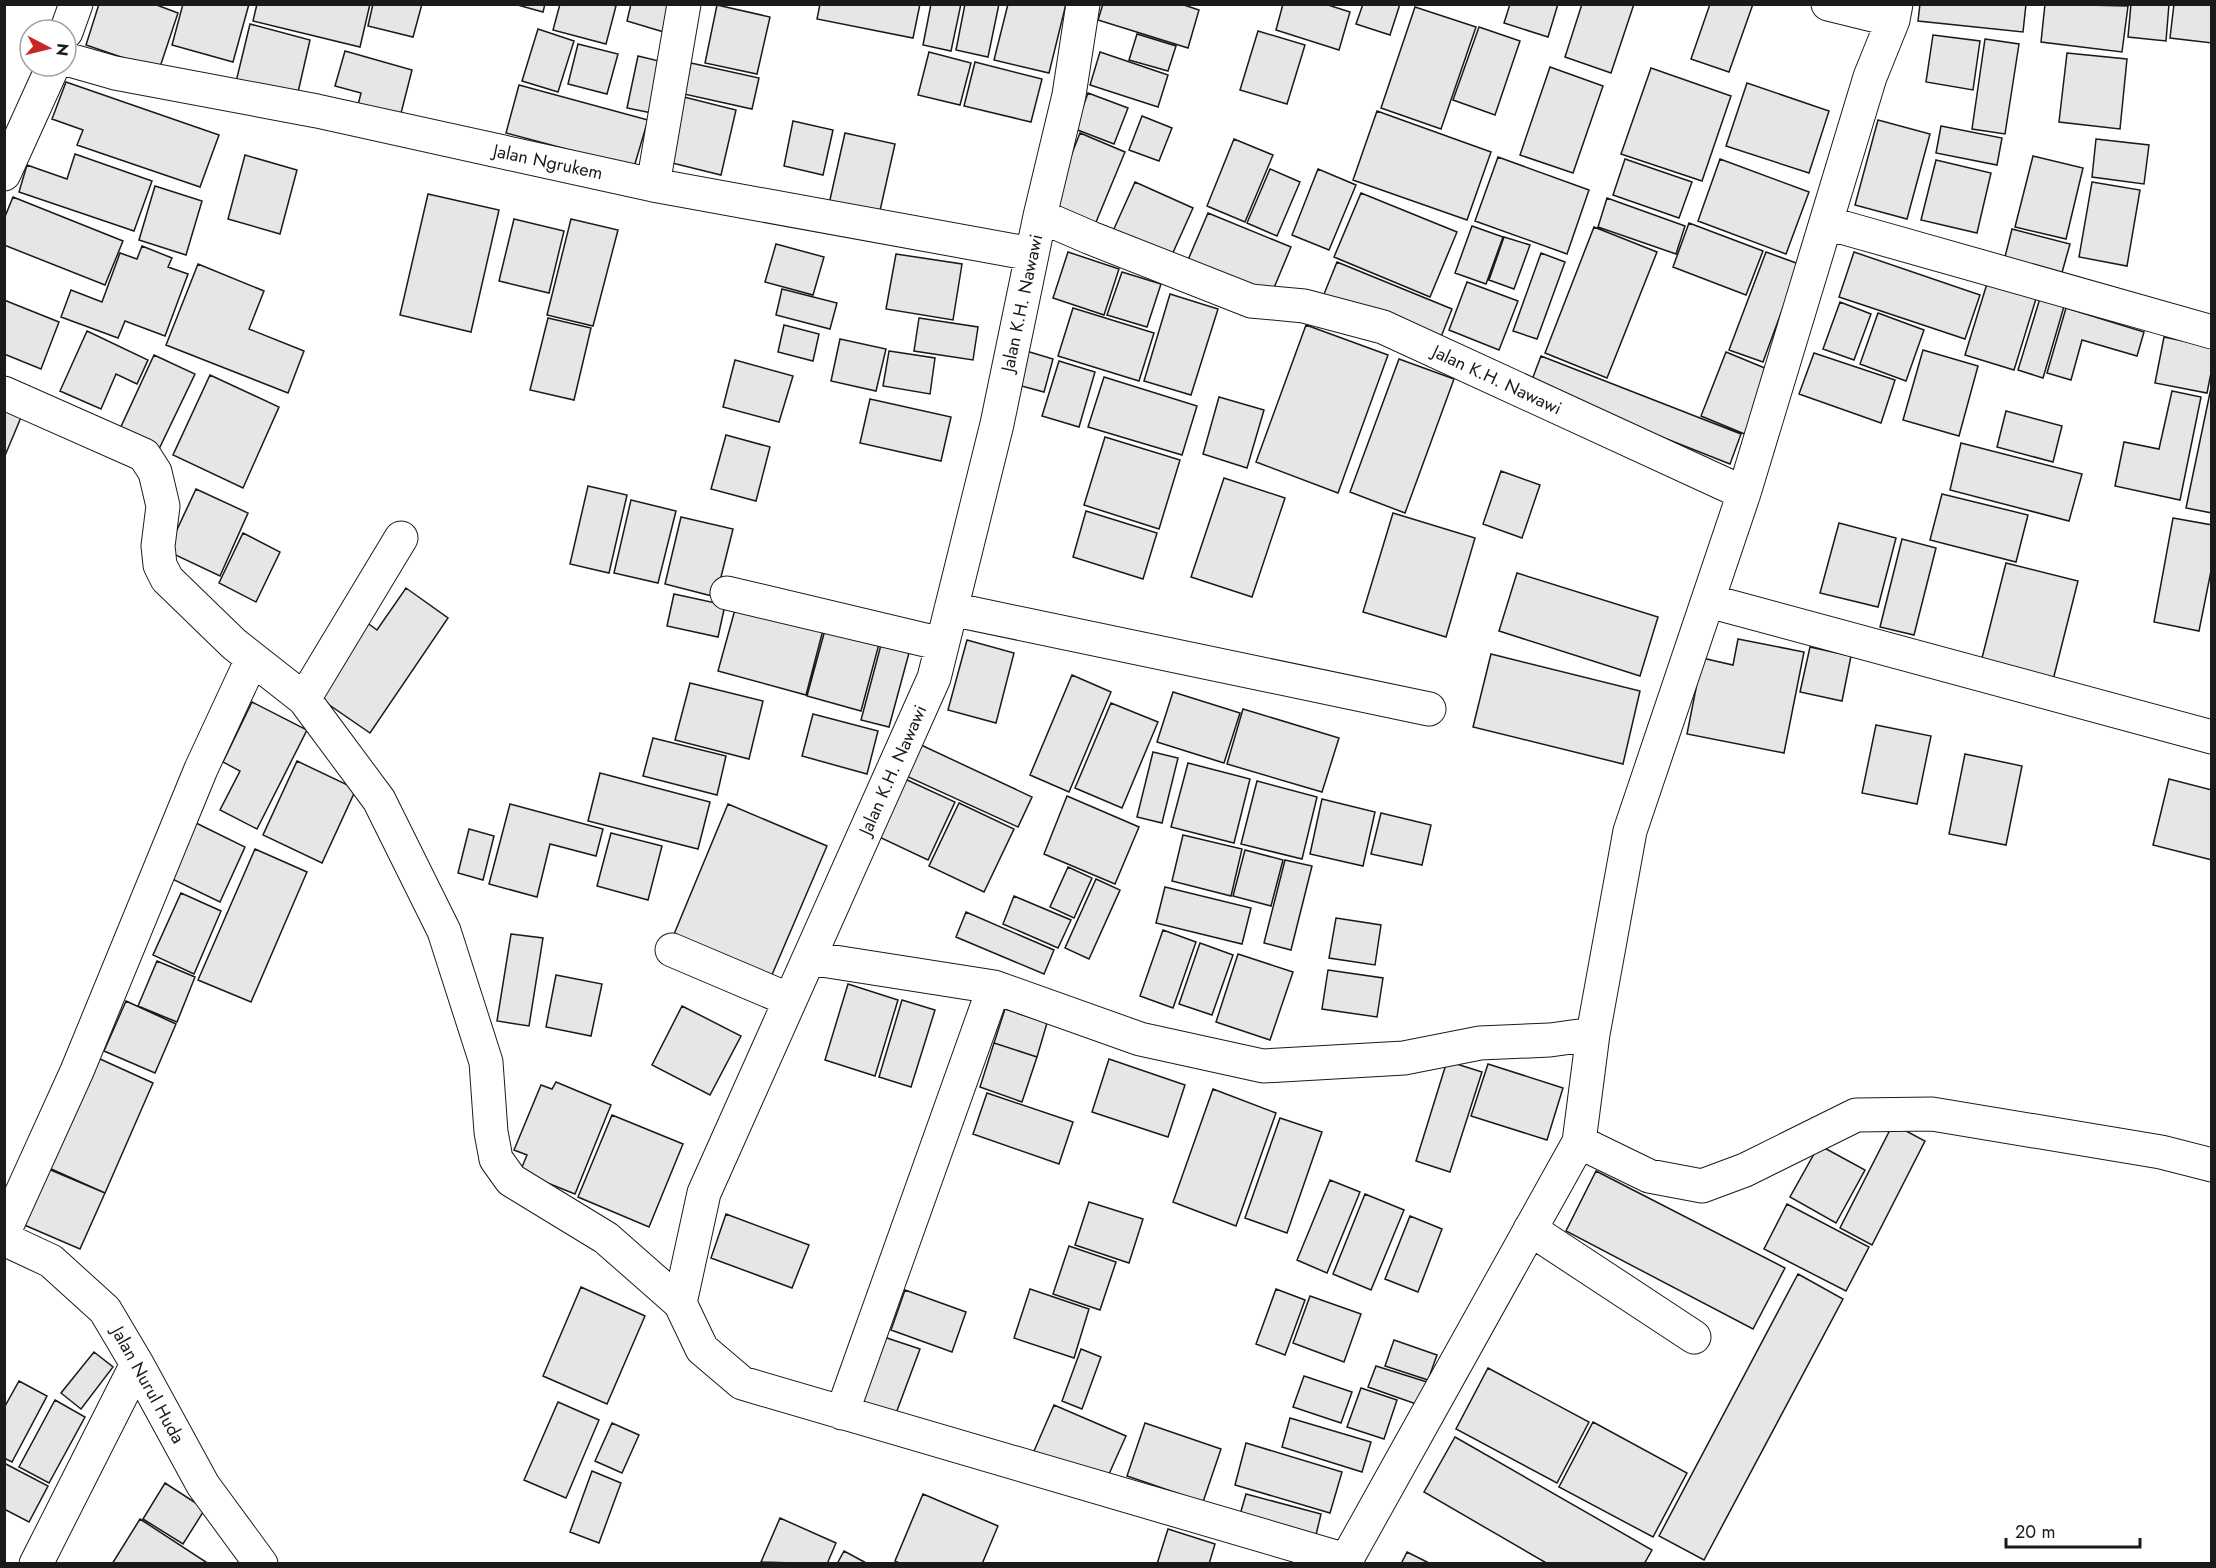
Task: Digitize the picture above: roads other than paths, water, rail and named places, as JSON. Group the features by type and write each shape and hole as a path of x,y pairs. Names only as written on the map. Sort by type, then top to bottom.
{"street":[{"path":"653,185 684,4"},
{"name":"Jalan K.H. Nawawi","path":"680,1303 704,1193 934,678 997,424 1040,216 1069,95 1083,4"},
{"path":"4,393 144,455 155,472 164,506 158,546 160,565 167,579 234,644 304,699 380,800 444,932 486,1062 491,1132 496,1159 511,1180 606,1238 680,1303 702,1348 742,1383 1345,1562 1579,1142 1593,1034 1630,831 1744,493 1870,77 1894,12 1828,4"},
{"name":"Jalan Ngrukem","path":"78,62 115,73 317,111 653,185 1032,254"},
{"path":"4,174 48,78"},
{"name":"Jalan K.H. Nawawi","path":"1040,216 1251,301 1304,306 1383,327 1744,493"},
{"path":"1827,223 2211,332"},
{"path":"304,699 401,538"},
{"path":"727,593 942,644"},
{"path":"1709,601 2211,736"},
{"path":"951,609 1429,709"},
{"path":"4,1232 77,1071 201,769 252,659"},
{"path":"672,950 790,1000"},
{"path":"809,958 994,987 1140,1039 1263,1066 1404,1058 1480,1043 1550,1040 1593,1034"},
{"path":"842,1413 994,987"},
{"path":"1579,1142 1649,1176 1702,1186 1745,1170 1856,1115 1932,1114 2162,1152 2211,1165"},
{"path":"1530,1229 1694,1337"},
{"name":"Jalan Nurul Huda","path":"4,1239 51,1261 105,1310 203,1485 261,1563"},
{"path":"36,1563 137,1364"}]}
